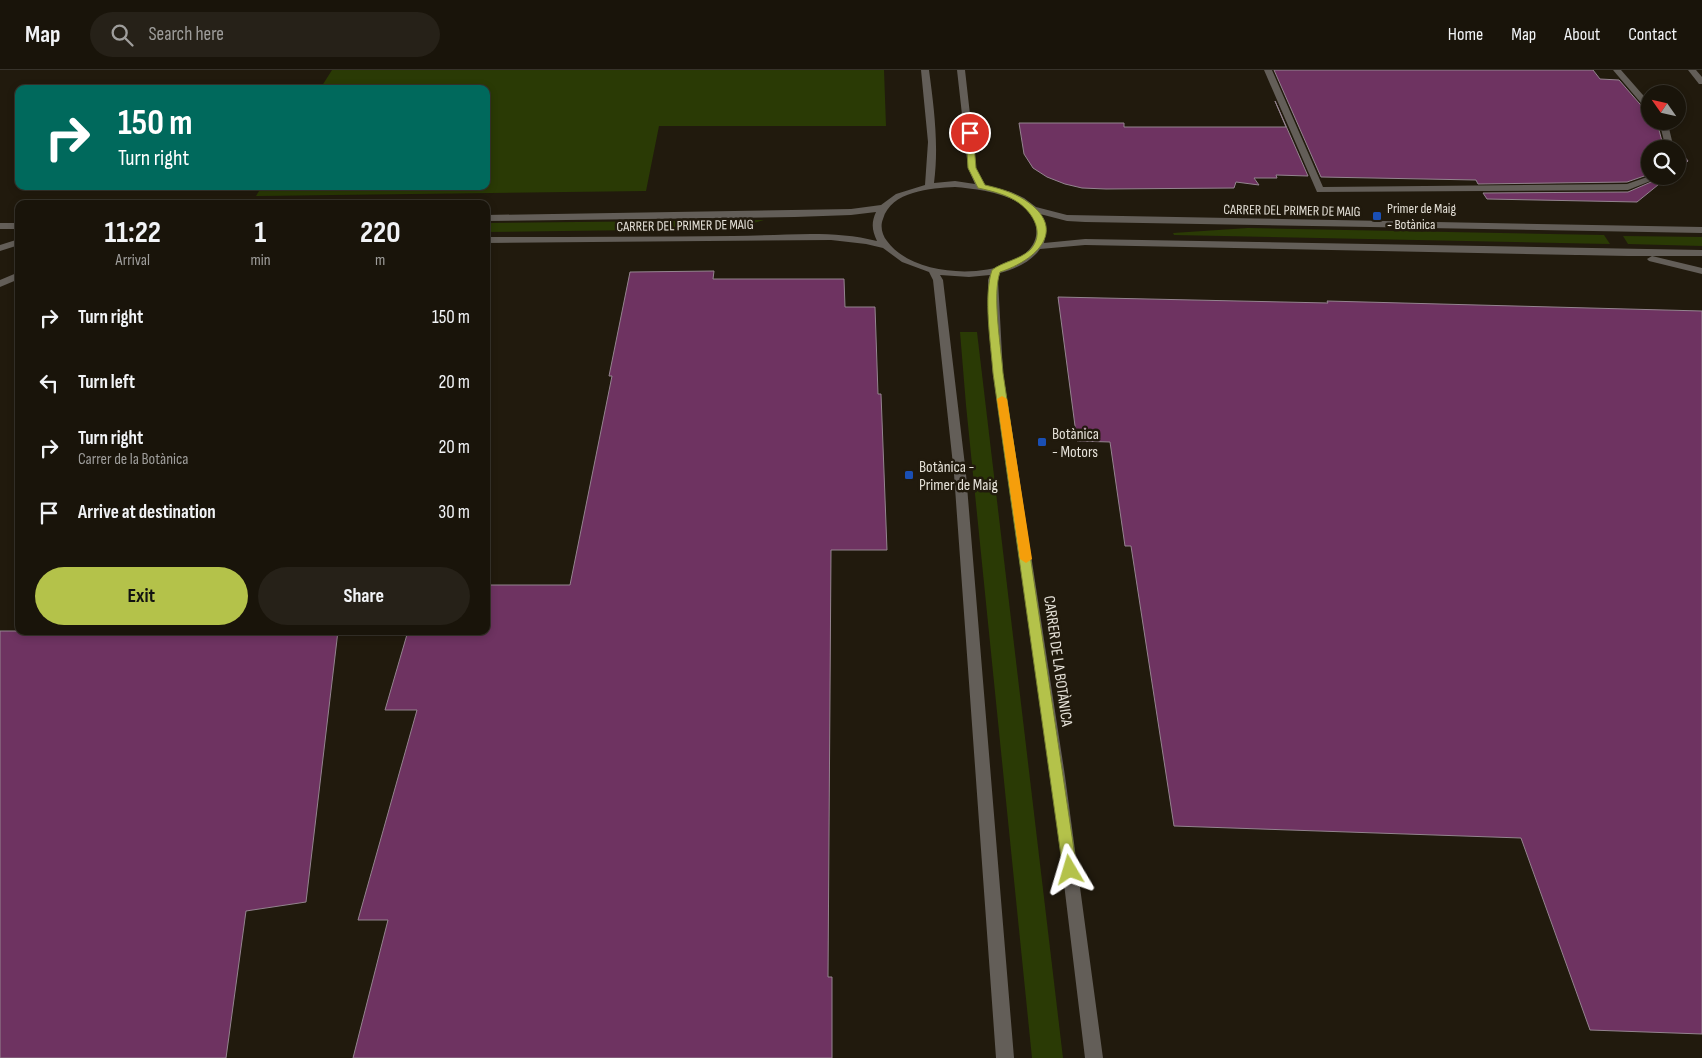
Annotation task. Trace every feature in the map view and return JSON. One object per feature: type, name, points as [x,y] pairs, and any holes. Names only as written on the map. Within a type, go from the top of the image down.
[{"type":"street","points":[[925,70],[932,132],[932,169],[929,186]]},
{"type":"street","points":[[961,70],[972,168],[981,186]]},
{"type":"street","points":[[1268,70],[1320,190],[1628,187],[1641,182]]},
{"type":"street","points":[[1617,70],[1641,98]]},
{"type":"street","points":[[1692,70],[1702,82]]},
{"type":"street","points":[[955,184],[981,186],[1010,195],[1032,209],[1038,218],[1041,236],[1038,246],[1022,260],[996,270],[962,274],[934,272],[906,261],[883,245],[877,235],[876,224],[883,208],[898,196],[929,186],[955,184]]},
{"type":"street","name":"CARRER DEL PRIMER DE MAIG","points":[[490,218],[850,212],[883,208]]},
{"type":"street","name":"CARRER DEL PRIMER DE MAIG","points":[[1032,209],[1067,218],[1085,219],[1702,230]]},
{"type":"street","points":[[0,226],[15,226]]},
{"type":"street","name":"CARRER DEL PRIMER DE MAIG","points":[[490,240],[747,239],[838,236],[866,240],[883,245]]},
{"type":"street","points":[[1038,246],[1094,242],[1702,253]]},
{"type":"street","points":[[2,246],[15,244]]},
{"type":"street","points":[[1628,253],[1680,264],[1702,271]]},
{"type":"street","name":"CARRER DE LA BOTÀNICA","points":[[996,270],[993,280],[998,373],[1058,776],[1094,1058]]},
{"type":"street","points":[[934,272],[938,280],[960,474],[1005,1058]]},
{"type":"street","points":[[0,284],[15,277]]},
{"type":"green space","points":[[332,70],[884,70],[886,126],[659,126],[646,191],[256,196],[260,190],[490,190],[490,85],[323,85]]},
{"type":"green space","points":[[764,220],[740,227],[715,229],[490,232],[490,223]]},
{"type":"green space","points":[[1248,228],[1604,235],[1610,244],[1174,235],[1173,233]]},
{"type":"green space","points":[[1623,236],[1702,237],[1702,246],[1628,244]]},
{"type":"green space","points":[[960,332],[977,332],[1063,1058],[1032,1058]]},
{"type":"building","points":[[1274,70],[1593,70],[1600,79],[1619,80],[1641,105],[1641,130],[1659,130],[1662,140],[1641,140],[1641,177],[1627,182],[1478,184],[1476,180],[1321,177]]},
{"type":"building","points":[[1275,101],[1308,176],[1276,175],[1277,178],[1254,178],[1259,185],[1236,182],[1234,188],[1106,189],[1082,188],[1065,184],[1047,177],[1033,168],[1024,154],[1019,123],[1124,123],[1124,127],[1286,127]]},
{"type":"building","points":[[1644,185],[1658,185],[1637,202],[1487,199],[1483,193],[1628,192]]},
{"type":"building","points":[[714,271],[713,279],[844,279],[845,307],[875,307],[878,394],[881,394],[887,550],[831,550],[828,977],[832,977],[832,1058],[353,1058],[388,920],[358,920],[417,710],[385,710],[407,635],[490,635],[490,585],[570,585],[612,376],[609,376],[630,272]]},
{"type":"building","points":[[1058,297],[1328,303],[1327,301],[1702,311],[1702,1034],[1590,1030],[1521,838],[1174,826],[1131,546],[1125,546],[1110,442],[1077,441]]},
{"type":"building","points":[[0,631],[15,631],[15,635],[338,635],[306,902],[246,911],[226,1058],[0,1058]]},
{"type":"slow traffic","points":[[1002,399],[1026,559]]},
{"type":"place","name":"Primer de Maig - Botànica","points":[[1377,216]]},
{"type":"place","name":"Botànica - Motors","points":[[1042,442]]},
{"type":"place","name":"Botànica - Primer de Maig","points":[[909,475]]},
{"type":"route","points":[[970,133],[972,168],[981,186],[1010,195],[1022,202],[1032,209],[1041,227],[1038,246],[1031,253],[1010,266],[996,270],[993,280],[994,325],[998,373],[1058,776],[1070,870]]}]
